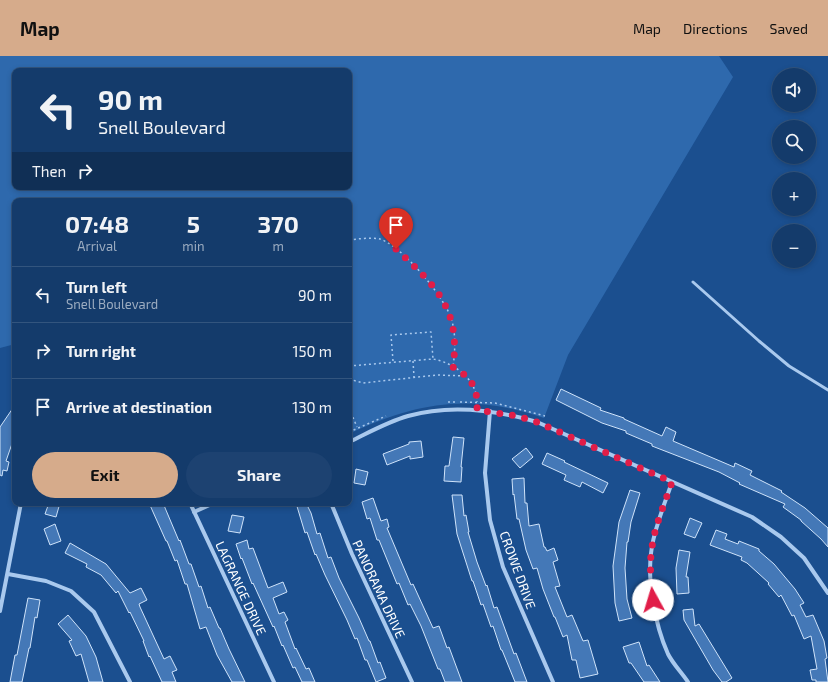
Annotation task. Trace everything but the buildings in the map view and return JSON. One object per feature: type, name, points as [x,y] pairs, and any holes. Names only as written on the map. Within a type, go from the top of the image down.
[{"type":"street","points":[[352,440],[408,416],[446,410],[490,411],[517,416],[537,422],[752,517],[781,537],[804,558],[828,594]]},
{"type":"street","name":"CROWE DRIVE","points":[[490,411],[485,472],[490,520],[503,567],[553,682]]},
{"type":"street","points":[[672,482],[653,541],[650,573],[655,615],[666,649],[669,656],[688,682]]},
{"type":"street","points":[[0,611],[20,506]]},
{"type":"street","name":"LAGRANGE DRIVE","points":[[191,506],[274,682]]},
{"type":"street","points":[[194,512],[207,506]]},
{"type":"street","name":"PANORAMA DRIVE","points":[[332,506],[352,554],[412,682]]},
{"type":"street","points":[[8,574],[46,581],[71,591],[94,612],[130,682]]},
{"type":"lane","points":[[693,282],[748,332],[789,366],[828,390]]},
{"type":"path","points":[[352,240],[373,238],[386,242],[396,249],[417,269],[434,288],[445,304],[452,320],[455,337],[453,367]]},
{"type":"path","points":[[393,362],[391,335],[398,334],[431,332],[433,359]]},
{"type":"path","points":[[352,366],[433,359],[443,362],[466,376],[473,385],[476,392],[477,410]]},
{"type":"path","points":[[413,361],[414,377]]},
{"type":"path","points":[[352,380],[364,383],[436,375],[466,376]]},
{"type":"path","points":[[352,415],[361,436]]},
{"type":"shaded area","points":[[0,56],[719,56],[733,77],[568,355],[544,418],[517,410],[492,405],[445,405],[421,408],[398,414],[352,433],[352,198],[12,198],[12,345],[0,348]]},
{"type":"route","points":[[396,249],[434,288],[445,304],[452,320],[455,337],[453,367],[466,376],[475,388],[477,396],[477,410],[517,416],[537,422],[672,482],[657,527],[652,548],[650,573],[653,600]]}]
